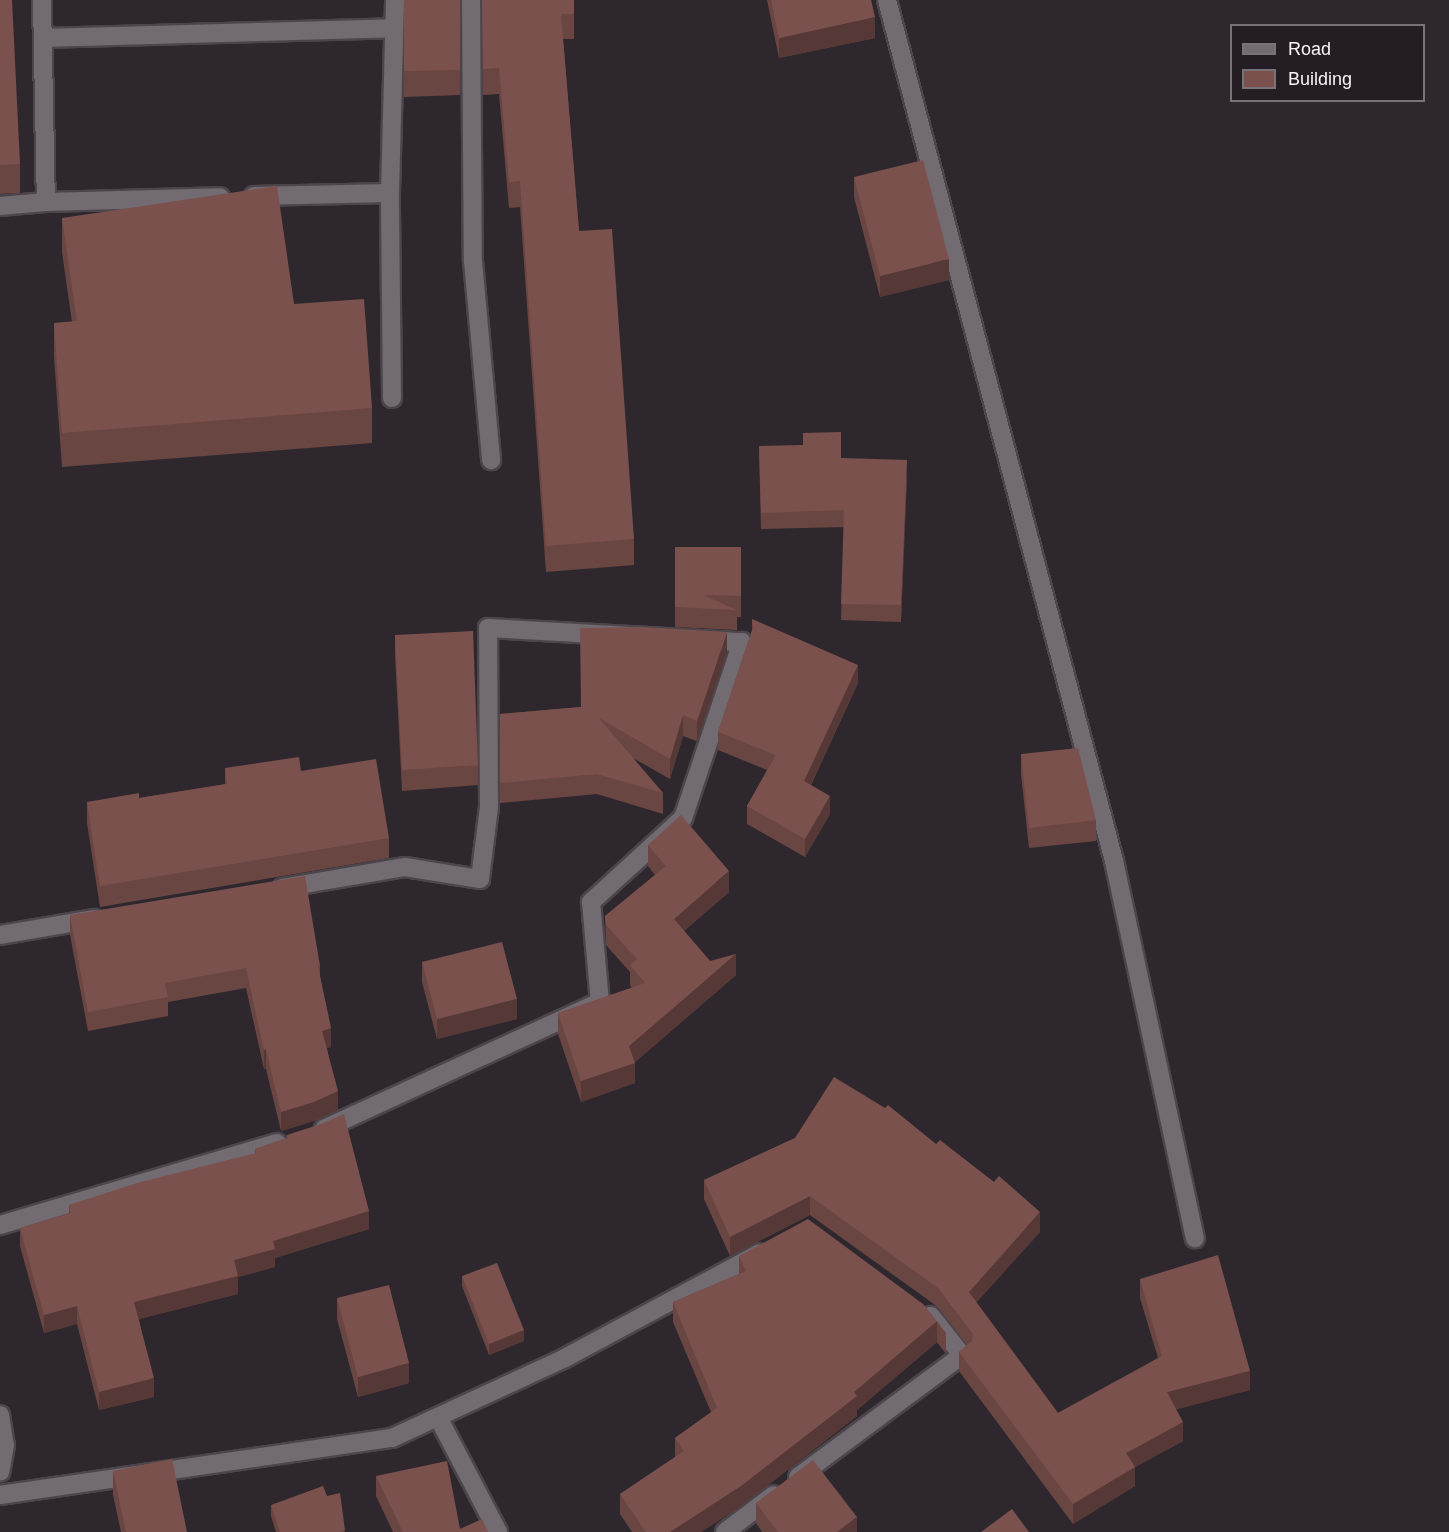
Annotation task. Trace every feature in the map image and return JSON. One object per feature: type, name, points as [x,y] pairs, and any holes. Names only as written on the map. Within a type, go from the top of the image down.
[{"type":"street","points":[[42,0],[46,202]]},
{"type":"street","points":[[392,398],[390,193],[395,0]]},
{"type":"street","points":[[471,0],[474,261],[491,460]]},
{"type":"street","points":[[887,0],[1111,850],[1195,1238]]},
{"type":"street","points":[[43,38],[394,28]]},
{"type":"street","points":[[0,206],[46,202],[390,193]]},
{"type":"street","points":[[0,1225],[302,1137],[600,1002],[591,902],[683,818],[742,642],[488,628],[489,807],[480,879],[405,867],[266,890]]},
{"type":"street","points":[[0,935],[116,916]]},
{"type":"street","points":[[0,1495],[392,1438],[565,1358],[778,1243]]},
{"type":"street","points":[[725,1532],[962,1355],[931,1316],[912,1303]]},
{"type":"street","points":[[0,1415],[5,1445],[0,1472]]},
{"type":"street","points":[[438,1417],[498,1532]]},
{"type":"building","points":[[0,0],[12,0],[20,164],[0,165]]},
{"type":"building","points":[[404,0],[460,0],[460,70],[404,71]]},
{"type":"building","points":[[482,0],[574,0],[574,14],[561,14],[579,231],[612,229],[634,539],[546,546],[520,181],[509,182],[499,68],[483,69]]},
{"type":"building","points":[[771,0],[871,0],[875,17],[779,38]]},
{"type":"building","points":[[923,160],[949,259],[880,276],[854,177]]},
{"type":"building","points":[[277,186],[294,304],[364,299],[372,408],[62,433],[54,323],[77,321],[62,218]]},
{"type":"building","points":[[841,432],[841,458],[907,460],[901,605],[841,604],[844,510],[761,513],[759,446],[803,445],[803,433]]},
{"type":"building","points":[[675,547],[741,547],[741,596],[703,595],[737,610],[675,607]]},
{"type":"building","points":[[752,619],[858,665],[804,781],[830,796],[805,839],[747,806],[776,755],[718,732],[753,628]]},
{"type":"building","points":[[641,627],[727,632],[697,721],[683,715],[670,759],[599,718],[663,793],[597,774],[500,783],[500,714],[581,707],[580,628]]},
{"type":"building","points":[[473,631],[478,765],[402,770],[395,635]]},
{"type":"building","points":[[1078,748],[1096,820],[1029,828],[1021,754]]},
{"type":"building","points":[[299,757],[301,771],[376,759],[389,838],[100,886],[87,802],[139,793],[139,798],[227,784],[225,768]]},
{"type":"building","points":[[681,815],[729,871],[674,919],[710,961],[736,954],[629,1046],[635,1063],[581,1081],[558,1013],[645,983],[630,965],[637,959],[606,925],[605,916],[666,866],[648,845]]},
{"type":"building","points":[[305,876],[320,966],[318,966],[331,1028],[322,1031],[338,1091],[314,1102],[281,1112],[266,1049],[264,1050],[246,968],[165,983],[168,997],[88,1012],[70,915]]},
{"type":"building","points":[[502,942],[517,999],[437,1019],[422,962]]},
{"type":"building","points":[[834,1077],[885,1108],[888,1105],[936,1144],[940,1140],[994,1182],[999,1176],[1040,1212],[969,1292],[1058,1413],[1162,1356],[1140,1279],[1218,1255],[1250,1371],[1167,1392],[1183,1422],[1126,1453],[1135,1467],[1073,1504],[959,1352],[972,1341],[973,1334],[938,1288],[810,1196],[730,1237],[704,1180],[795,1138]]},
{"type":"building","points":[[344,1114],[369,1211],[273,1241],[275,1249],[234,1260],[238,1276],[134,1302],[154,1378],[99,1392],[77,1306],[44,1315],[20,1228],[71,1213],[69,1205],[137,1183],[256,1153],[255,1149]]},
{"type":"building","points":[[808,1219],[923,1304],[937,1321],[854,1392],[857,1396],[741,1486],[670,1532],[646,1532],[620,1494],[684,1451],[675,1438],[717,1408],[673,1302],[746,1271],[739,1256]]},
{"type":"building","points":[[497,1263],[524,1330],[489,1344],[462,1276]]},
{"type":"building","points":[[389,1285],[409,1363],[358,1377],[337,1298]]},
{"type":"building","points":[[172,1459],[187,1532],[126,1532],[113,1471]]},
{"type":"building","points":[[813,1460],[857,1517],[837,1532],[778,1532],[756,1503]]},
{"type":"building","points":[[447,1461],[460,1529],[482,1519],[488,1532],[403,1532],[376,1476]]},
{"type":"building","points":[[323,1486],[327,1496],[340,1493],[345,1530],[340,1532],[280,1532],[271,1505]]},
{"type":"building","points":[[1012,1509],[1029,1532],[981,1532]]}]
